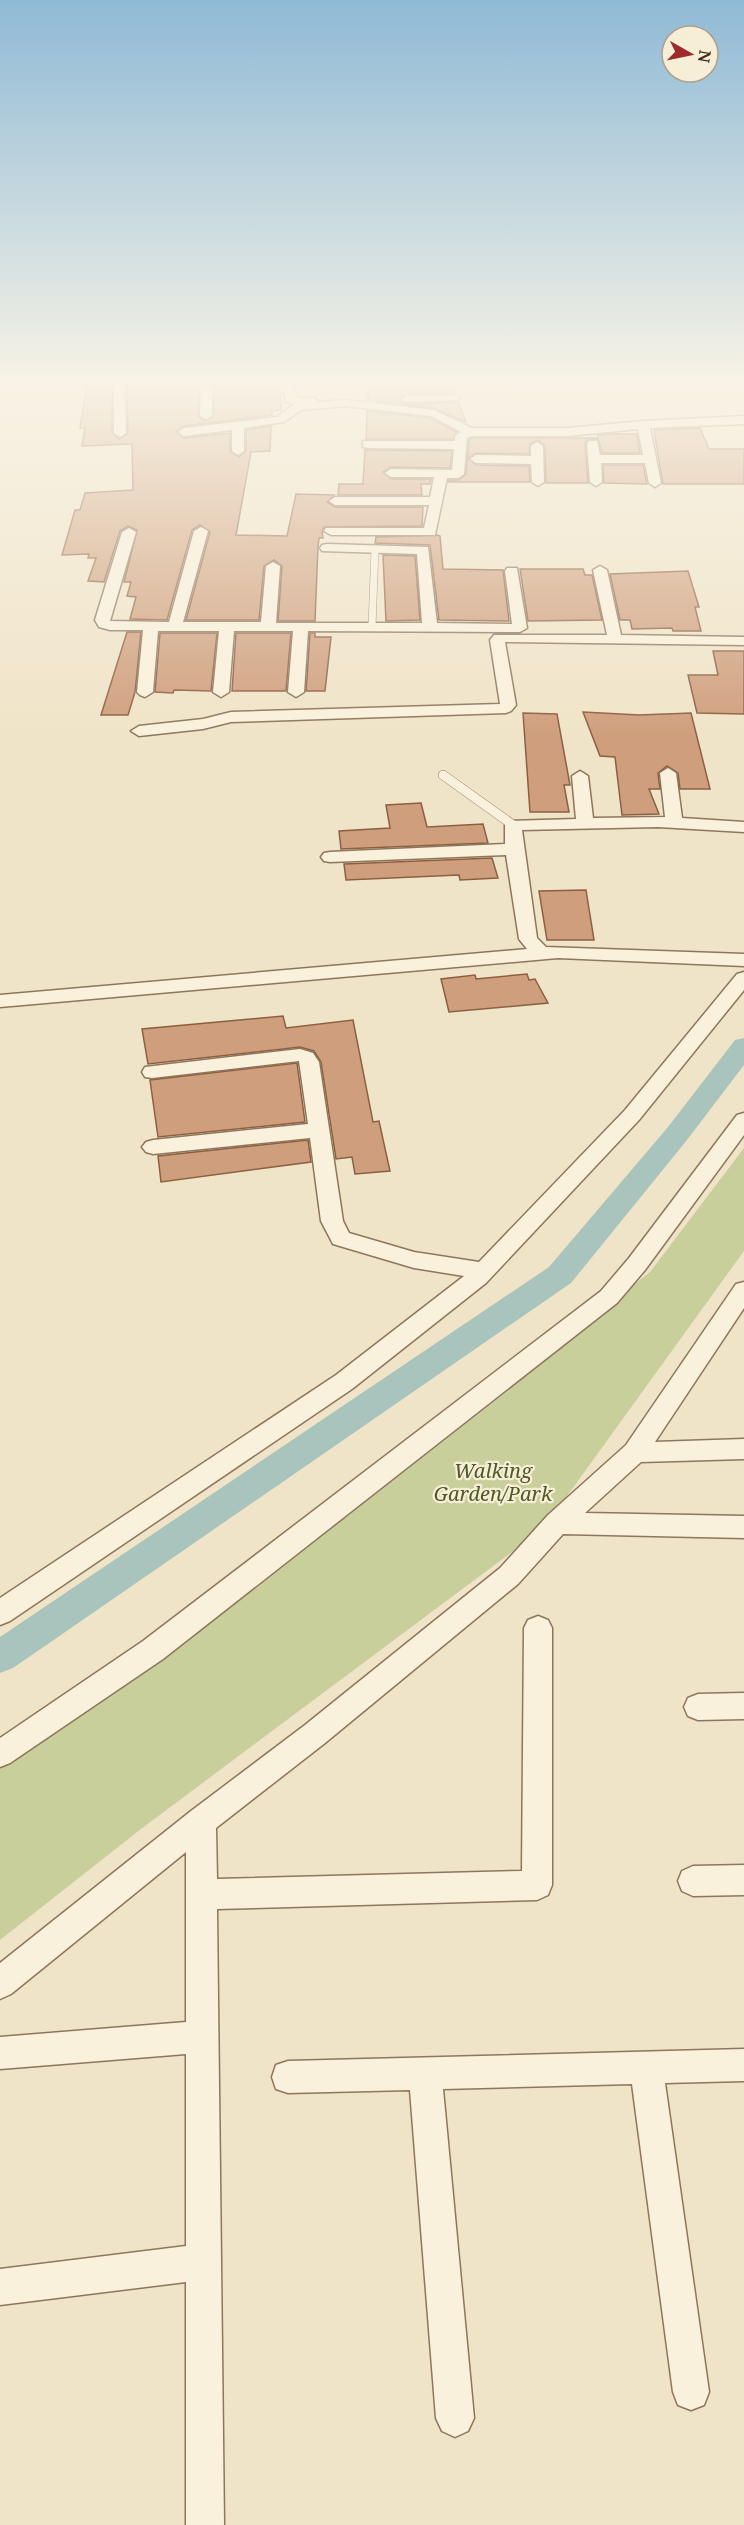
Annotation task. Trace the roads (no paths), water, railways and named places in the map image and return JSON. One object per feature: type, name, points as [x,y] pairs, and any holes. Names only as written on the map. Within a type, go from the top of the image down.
[{"type":"street","points":[[331,531],[430,532],[436,502]]},
{"type":"street","points":[[175,626],[201,531]]},
{"type":"street","points":[[129,532],[102,620],[104,624],[110,626],[520,628],[744,641]]},
{"type":"street","points":[[327,548],[423,550],[430,627]]},
{"type":"street","points":[[268,627],[273,566]]},
{"type":"street","points":[[600,570],[614,634]]},
{"type":"street","points":[[512,571],[520,628]]},
{"type":"street","points":[[145,692],[152,626]]},
{"type":"street","points":[[221,692],[227,626]]},
{"type":"street","points":[[296,692],[301,627]]},
{"type":"street","points":[[139,730],[203,724],[231,717],[506,708],[508,705],[497,640],[499,638],[614,634]]},
{"type":"street","points":[[668,773],[674,822]]},
{"type":"street","points":[[580,776],[585,822]]},
{"type":"street","points":[[542,954],[528,939],[514,849],[513,825],[674,822],[744,827]]},
{"type":"street","points":[[330,857],[514,849]]},
{"type":"street","points":[[0,1001],[542,954],[579,952],[744,960]]},
{"type":"street","points":[[0,1613],[344,1382],[484,1271],[632,1115],[744,978]]},
{"type":"street","points":[[152,1072],[300,1055],[306,1057],[309,1062],[332,1221],[341,1238],[414,1260],[484,1271]]},
{"type":"street","points":[[0,1754],[153,1650],[609,1297],[637,1264],[744,1120]]},
{"type":"street","points":[[153,1147],[319,1130]]},
{"type":"street","points":[[0,1983],[201,1821],[315,1734],[509,1576],[557,1523],[635,1452],[744,1290]]},
{"type":"street","points":[[635,1452],[744,1449]]},
{"type":"street","points":[[557,1523],[744,1527]]},
{"type":"street","points":[[201,1894],[537,1885],[538,1628]]},
{"type":"street","points":[[698,1707],[744,1706]]},
{"type":"street","points":[[201,1821],[205,2525]]},
{"type":"street","points":[[693,1881],[744,1880]]},
{"type":"street","points":[[0,2053],[202,2037]]},
{"type":"street","points":[[288,2077],[744,2065]]},
{"type":"street","points":[[646,2067],[691,2392]]},
{"type":"street","points":[[425,2074],[455,2418]]},
{"type":"street","points":[[0,2287],[203,2262]]},
{"type":"lane","points":[[372,627],[375,549]]},
{"type":"lane","points":[[443,774],[513,825]]},
{"type":"waterway","points":[[0,1657],[560,1275],[678,1134],[744,1046]]},
{"type":"park label","name":"Walking Garden/Park","points":[[493,1482]]}]
